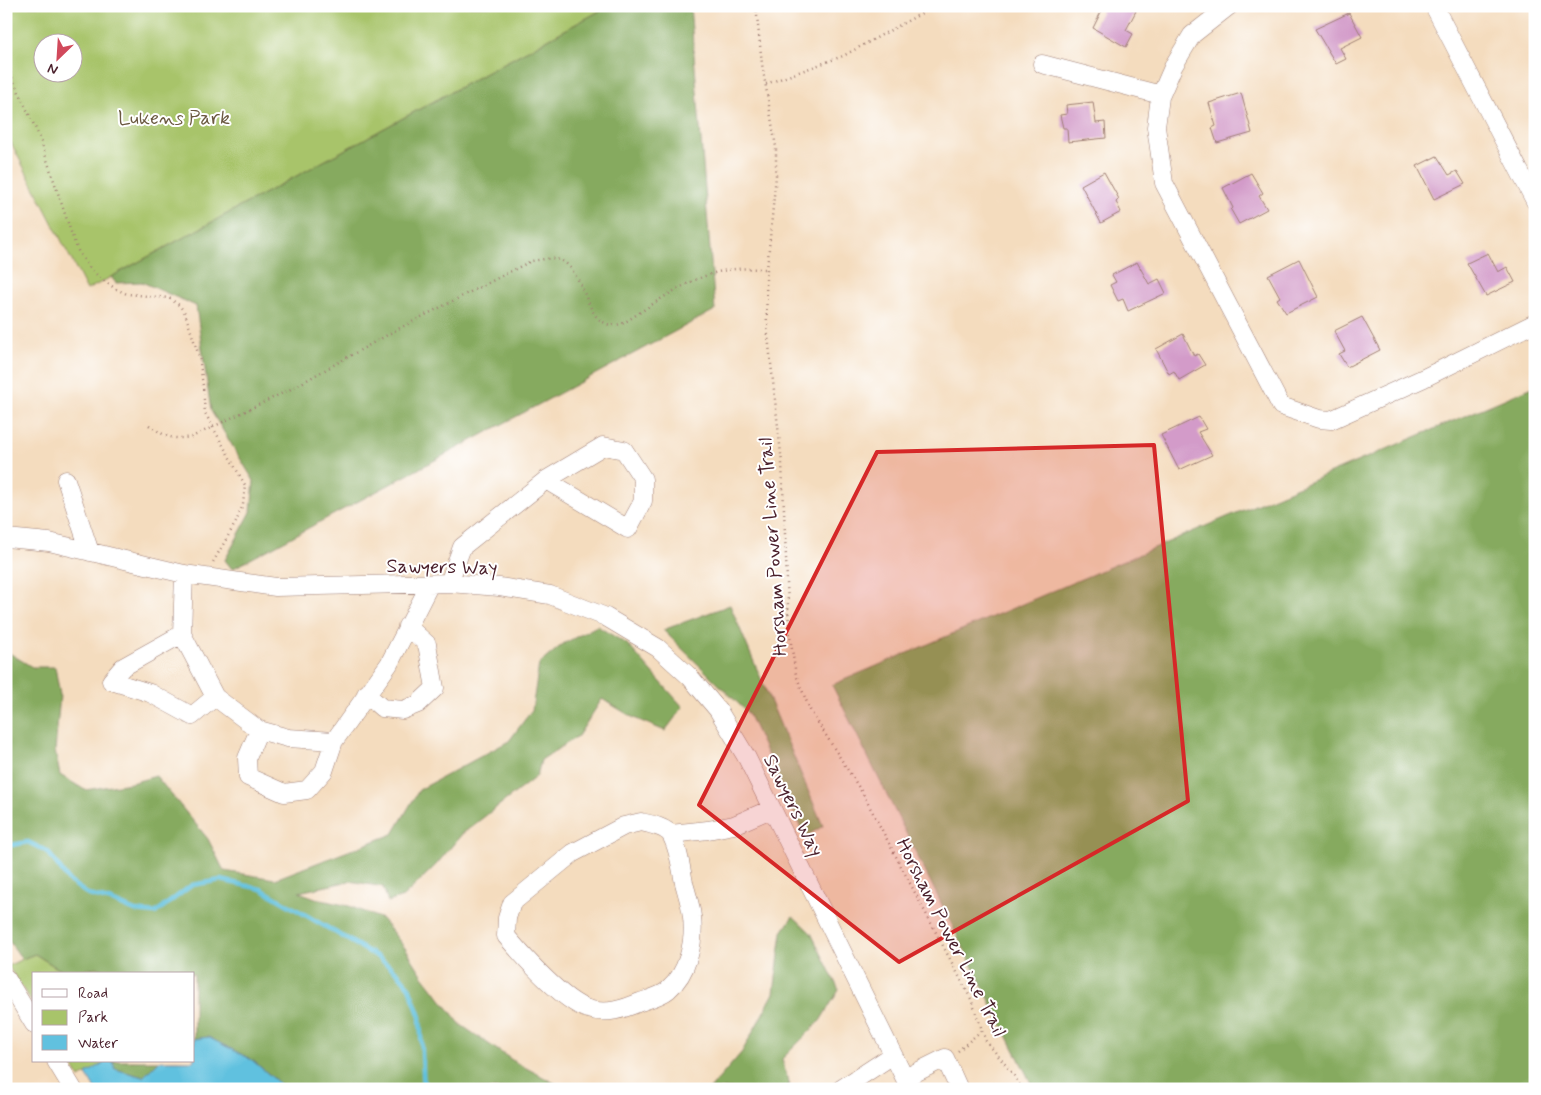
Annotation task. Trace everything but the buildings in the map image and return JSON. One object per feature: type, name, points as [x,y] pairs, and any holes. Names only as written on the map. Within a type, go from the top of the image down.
[{"type":"street","points":[[1229,6],[1192,35],[1174,65],[1161,95],[1156,127],[1164,183],[1281,406],[1331,420],[1416,382],[1535,323]]},
{"type":"street","points":[[1434,6],[1535,201]]},
{"type":"street","points":[[1042,64],[1161,95]]},
{"type":"street","points":[[449,583],[462,547],[546,480],[603,446],[624,450],[643,479],[643,501],[628,529],[546,480]]},
{"type":"street","points":[[66,480],[90,552]]},
{"type":"street","name":"Sawyers Way","points":[[6,538],[49,542],[184,574],[276,586],[449,583],[499,587],[550,595],[606,617],[658,648],[690,677],[718,710],[747,758],[907,1083]]},
{"type":"street","points":[[184,574],[182,634],[215,697],[259,730],[288,738],[334,741]]},
{"type":"street","points":[[259,730],[248,758],[248,777],[284,793],[307,790],[324,771],[334,741],[388,664],[430,584]]},
{"type":"street","points":[[366,694],[382,708],[403,710],[418,704],[435,688],[427,644],[407,626]]},
{"type":"street","points":[[182,634],[123,667],[111,681],[150,693],[192,716],[215,697]]},
{"type":"street","points":[[671,834],[678,852],[692,917],[692,943],[688,960],[678,978],[667,991],[623,1009],[605,1012],[588,1009],[571,1000],[523,956],[506,936],[507,918],[512,903],[574,853],[624,826],[641,822],[658,826],[671,834],[708,830],[734,825],[771,809]]},
{"type":"street","points":[[8,986],[32,1021]]},
{"type":"street","points":[[841,1089],[894,1055]]},
{"type":"street","points":[[907,1083],[945,1058],[959,1089]]},
{"type":"street","points":[[57,1062],[73,1089]]},
{"type":"path","name":"Horsham Power Line Trail","points":[[756,6],[757,29],[776,147],[776,175],[767,269],[767,328],[782,463],[789,630],[796,675],[810,710],[863,794],[966,990],[986,1040],[1013,1074],[1022,1089]]},
{"type":"path","points":[[765,84],[843,56],[935,6]]},
{"type":"path","points":[[6,64],[39,136],[74,241],[79,253],[89,267],[116,290],[127,294],[169,298],[179,305],[185,313],[199,356],[204,413],[245,485],[243,505],[236,522],[205,577]]},
{"type":"path","points":[[149,424],[166,437],[178,439],[192,437],[289,390],[398,329],[531,261],[547,259],[563,262],[577,277],[596,316],[602,322],[611,325],[622,324],[693,281],[717,272],[736,268],[767,269]]},
{"type":"path","points":[[945,1058],[962,1049],[982,1031]]},
{"type":"highlighted area","points":[[1154,445],[1188,801],[899,962],[699,805],[877,452]]},
{"type":"green space","name":"Lukens Park","points":[[6,6],[609,6],[87,290],[6,133]]},
{"type":"green space","points":[[609,6],[690,6],[715,310],[232,569],[225,560],[251,512],[254,481],[211,411],[196,306],[142,282],[116,283],[111,277]]},
{"type":"green space","points":[[1535,386],[1535,1089],[1034,1089],[832,685]]},
{"type":"green space","points":[[730,605],[823,826],[805,837],[748,713],[663,630]]},
{"type":"green space","points":[[597,626],[627,644],[683,707],[665,731],[634,718],[602,699],[578,736],[541,760],[537,776],[462,834],[436,865],[403,897],[388,902],[383,887],[350,881],[299,892],[321,900],[349,906],[382,919],[461,1025],[515,1062],[558,1085],[573,1089],[286,1089],[252,1060],[208,1037],[195,1039],[195,972],[108,972],[97,967],[63,972],[35,954],[22,959],[6,937],[6,651],[32,667],[55,667],[60,695],[55,751],[60,775],[85,790],[131,783],[156,776],[208,839],[224,871],[275,879],[393,834],[419,790],[509,741],[532,710],[539,664],[563,644]]},
{"type":"green space","points":[[793,916],[811,933],[839,990],[820,1021],[782,1059],[790,1089],[710,1089],[742,1052],[774,993],[782,932]]},
{"type":"green space","points":[[35,954],[63,972],[32,972],[32,1003],[8,966]]},
{"type":"green space","points":[[97,967],[108,972],[70,972]]},
{"type":"green space","points":[[70,1062],[105,1062],[80,1078]]},
{"type":"green space","points":[[113,1062],[158,1062],[143,1077],[114,1069]]},
{"type":"water","points":[[208,1037],[252,1060],[286,1089],[95,1089],[86,1074],[105,1062],[113,1062],[115,1069],[143,1077],[158,1062],[195,1062],[195,1039]]},
{"type":"waterway","points":[[6,844],[12,845],[28,842],[48,852],[69,881],[89,895],[112,901],[135,911],[155,913],[192,885],[221,880],[261,889],[376,956],[397,972],[409,987],[420,1017],[424,1089]]}]
